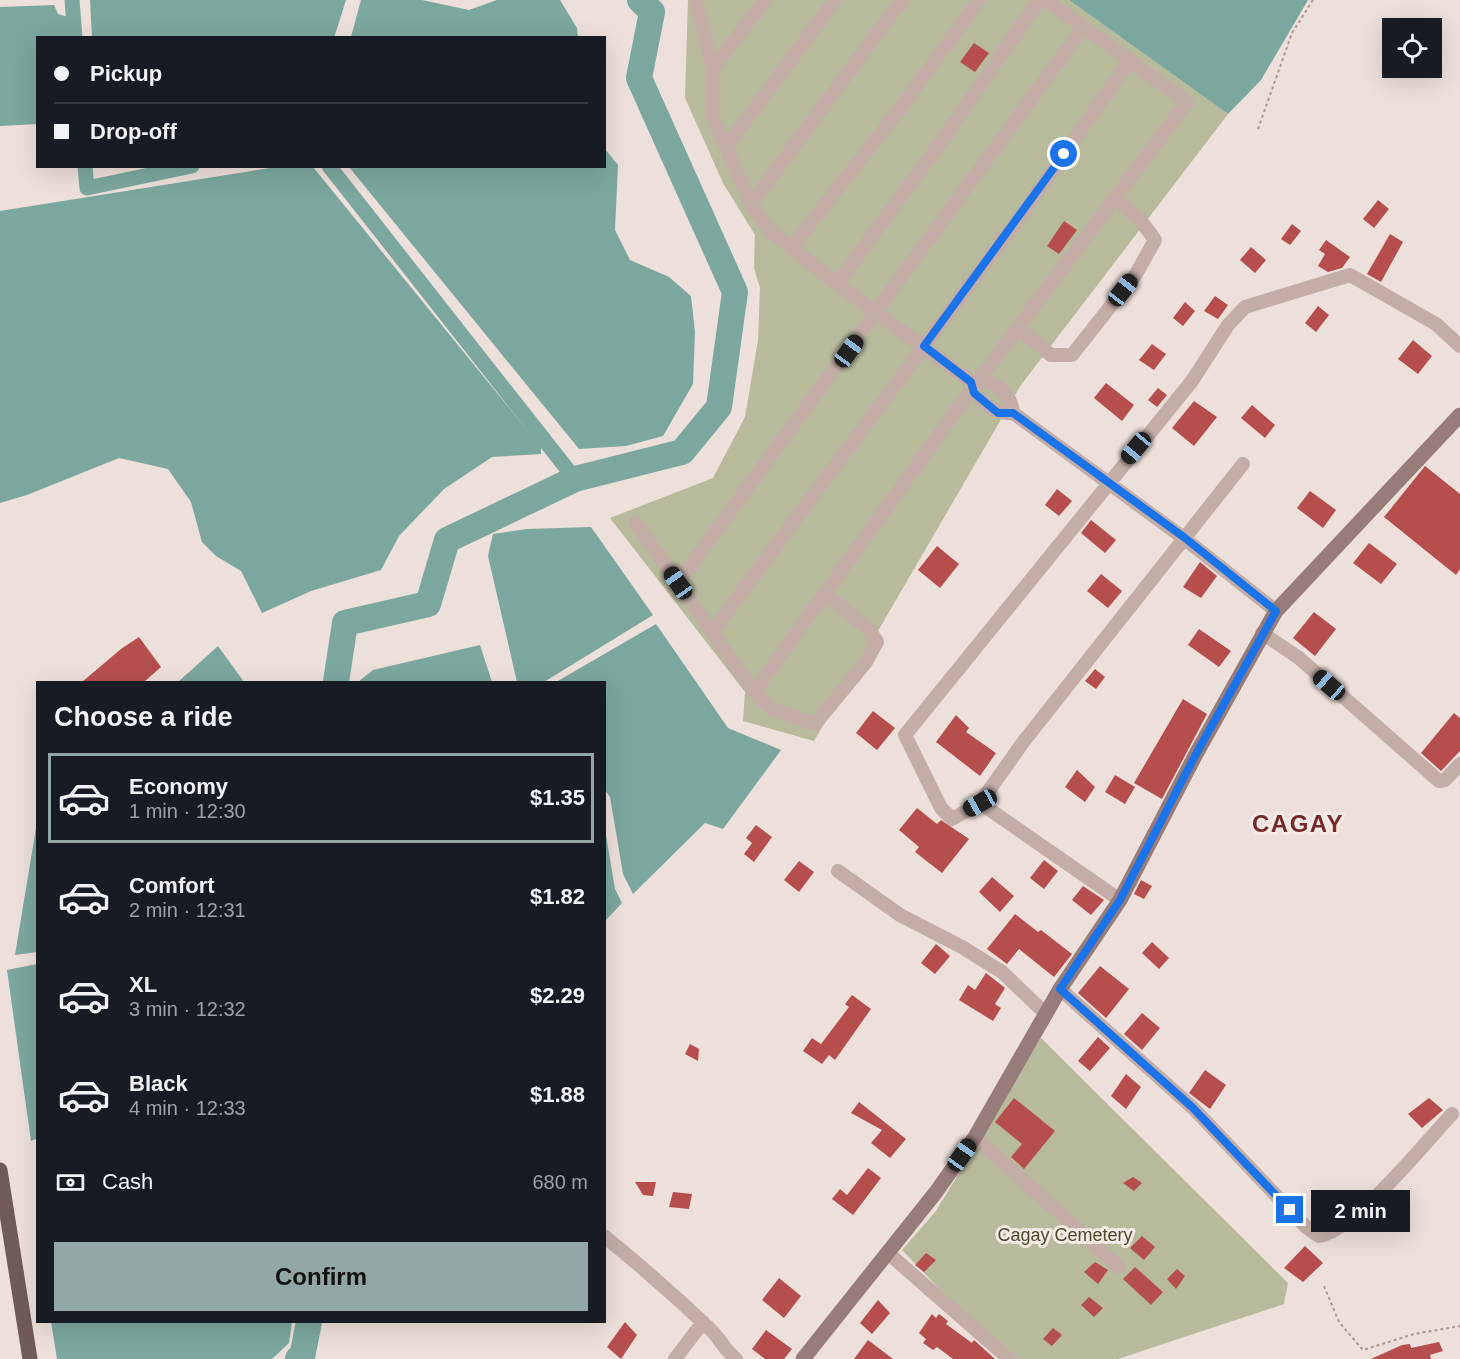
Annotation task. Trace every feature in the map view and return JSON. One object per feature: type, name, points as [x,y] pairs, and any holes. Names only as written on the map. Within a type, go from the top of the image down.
[{"type":"main road","points":[[0,1170],[30,1359]]},
{"type":"street","points":[[696,0],[713,69],[712,115],[751,204],[768,229],[837,284],[974,383],[978,397],[998,413],[1013,413],[1185,538],[1276,611]]},
{"type":"street","points":[[713,69],[765,0]]},
{"type":"street","points":[[726,147],[835,0]]},
{"type":"street","points":[[751,204],[903,0]]},
{"type":"street","points":[[791,248],[900,109],[979,0]]},
{"type":"street","points":[[837,284],[941,142],[1039,0]]},
{"type":"street","points":[[754,692],[974,383],[1018,328],[1187,102],[1130,60],[1082,29],[1046,0]]},
{"type":"street","points":[[678,583],[1082,29]]},
{"type":"street","points":[[712,632],[924,346],[1130,60]]},
{"type":"street","points":[[1018,328],[1052,354],[1072,355],[1136,274],[1155,240],[1141,221],[1115,198]]},
{"type":"street","points":[[1243,464],[1024,741],[980,803],[952,819],[941,808],[905,735],[1192,381],[1228,325],[1245,307],[1350,275],[1436,324],[1460,346]]},
{"type":"street","points":[[974,383],[990,382],[1010,398],[1013,413]]},
{"type":"street","points":[[803,1359],[888,1253],[975,1137],[1045,1013],[1120,900],[1262,633],[1276,611],[1460,415]]},
{"type":"street","points":[[636,523],[754,692],[772,709],[815,723],[866,662],[877,642],[869,629],[825,594]]},
{"type":"street","points":[[1262,633],[1299,658],[1439,782],[1446,780],[1460,764]]},
{"type":"street","points":[[980,803],[1120,900]]},
{"type":"street","points":[[838,871],[900,915],[962,947],[1002,972],[1045,1013]]},
{"type":"street","points":[[1060,989],[1193,1108],[1306,1227],[1319,1236],[1332,1234],[1360,1212],[1452,1114]]},
{"type":"street","points":[[975,1137],[1119,1266]]},
{"type":"street","points":[[606,1238],[669,1289],[718,1336],[727,1352],[736,1359]]},
{"type":"street","points":[[888,1253],[1008,1358]]},
{"type":"street","points":[[675,1359],[703,1322]]},
{"type":"path","points":[[1258,129],[1292,33],[1314,0]]},
{"type":"path","points":[[1324,1286],[1339,1322],[1362,1350],[1414,1334],[1460,1326]]},
{"type":"green space","points":[[688,0],[1069,0],[1228,114],[1021,385],[814,741],[743,721],[745,692],[610,518],[713,478],[745,417],[758,340],[760,288],[754,268],[755,235],[723,183],[685,98]]},
{"type":"green space","name":"Cagay Cemetery","points":[[1041,1038],[1288,1283],[1284,1304],[1118,1359],[1007,1359],[902,1250],[936,1211]]},
{"type":"water","points":[[90,0],[346,0],[335,36],[92,36]]},
{"type":"water","points":[[361,0],[422,0],[469,10],[497,0],[560,0],[577,28],[578,36],[351,36]]},
{"type":"water","points":[[1069,0],[1308,0],[1261,80],[1228,114]]},
{"type":"water","points":[[54,5],[58,14],[68,17],[69,36],[36,36],[36,124],[0,126],[0,7]]},
{"type":"water","points":[[606,150],[618,165],[615,230],[630,260],[669,277],[691,296],[695,332],[693,384],[663,436],[626,446],[579,449],[350,168],[606,168]]},
{"type":"water","points":[[270,168],[314,168],[541,447],[541,454],[492,457],[444,489],[399,536],[381,570],[311,591],[262,613],[241,571],[216,556],[202,542],[191,502],[168,469],[119,458],[27,495],[0,503],[0,211]]},
{"type":"water","points":[[591,527],[653,615],[546,681],[517,681],[488,556],[493,534],[527,529]]},
{"type":"water","points":[[656,624],[728,728],[781,750],[723,829],[705,823],[633,894],[623,874],[610,797],[606,791],[606,681],[558,681]]},
{"type":"water","points":[[480,645],[492,681],[359,681],[373,670]]},
{"type":"water","points":[[218,646],[243,681],[179,681]]},
{"type":"water","points":[[36,828],[36,952],[15,955]]},
{"type":"water","points":[[606,835],[615,889],[622,903],[606,920]]},
{"type":"water","points":[[36,964],[36,1139],[31,1141],[7,970]]},
{"type":"water","points":[[51,1323],[292,1323],[289,1343],[272,1359],[57,1359]]},
{"type":"building","points":[[974,43],[989,53],[975,72],[960,62]]},
{"type":"building","points":[[1378,200],[1389,209],[1374,228],[1363,219]]},
{"type":"building","points":[[1064,221],[1077,230],[1059,254],[1047,246]]},
{"type":"building","points":[[1292,224],[1301,231],[1290,245],[1281,239]]},
{"type":"building","points":[[1390,234],[1403,242],[1381,282],[1367,274]]},
{"type":"building","points":[[1326,240],[1350,257],[1342,268],[1328,272],[1318,266],[1325,254],[1319,250]]},
{"type":"building","points":[[1251,247],[1266,260],[1255,273],[1240,260]]},
{"type":"building","points":[[1215,296],[1228,305],[1218,319],[1204,311]]},
{"type":"building","points":[[1185,302],[1195,311],[1183,326],[1173,318]]},
{"type":"building","points":[[1318,306],[1329,315],[1316,332],[1305,323]]},
{"type":"building","points":[[1413,340],[1432,356],[1418,374],[1398,359]]},
{"type":"building","points":[[1152,344],[1166,354],[1154,370],[1139,360]]},
{"type":"building","points":[[1106,383],[1134,405],[1122,421],[1094,398]]},
{"type":"building","points":[[1158,388],[1167,395],[1157,407],[1148,400]]},
{"type":"building","points":[[1194,401],[1217,417],[1194,446],[1172,428]]},
{"type":"building","points":[[1252,405],[1275,425],[1265,438],[1241,418]]},
{"type":"building","points":[[1425,466],[1460,494],[1460,569],[1456,575],[1384,517]]},
{"type":"building","points":[[1057,489],[1072,501],[1059,516],[1045,505]]},
{"type":"building","points":[[1310,491],[1336,510],[1323,528],[1297,508]]},
{"type":"building","points":[[1091,520],[1116,540],[1105,553],[1081,533]]},
{"type":"building","points":[[1369,543],[1397,564],[1381,584],[1353,563]]},
{"type":"building","points":[[937,546],[959,564],[940,588],[918,570]]},
{"type":"building","points":[[1200,562],[1217,576],[1201,598],[1183,587]]},
{"type":"building","points":[[1101,574],[1122,591],[1108,608],[1087,591]]},
{"type":"building","points":[[1314,612],[1336,629],[1315,656],[1293,638]]},
{"type":"building","points":[[1199,629],[1231,651],[1219,667],[1188,645]]},
{"type":"building","points":[[139,637],[161,667],[145,681],[83,681]]},
{"type":"building","points":[[1095,669],[1105,677],[1096,689],[1085,681]]},
{"type":"building","points":[[1183,699],[1207,714],[1162,799],[1134,783]]},
{"type":"building","points":[[873,711],[895,728],[877,750],[856,733]]},
{"type":"building","points":[[1454,713],[1460,718],[1460,751],[1441,771],[1421,753]]},
{"type":"building","points":[[956,715],[969,728],[966,732],[996,753],[980,776],[936,742]]},
{"type":"building","points":[[1077,770],[1095,787],[1085,802],[1065,787]]},
{"type":"building","points":[[1115,775],[1135,787],[1125,804],[1105,792]]},
{"type":"building","points":[[917,808],[937,824],[941,820],[969,839],[942,873],[915,852],[919,847],[899,830]]},
{"type":"building","points":[[756,825],[772,837],[754,862],[744,854],[752,843],[746,838]]},
{"type":"building","points":[[1044,860],[1058,871],[1044,889],[1030,878]]},
{"type":"building","points":[[799,861],[814,872],[799,892],[784,880]]},
{"type":"building","points":[[992,877],[1014,896],[1000,912],[979,892]]},
{"type":"building","points":[[1141,880],[1152,886],[1144,899],[1134,894]]},
{"type":"building","points":[[1083,886],[1104,900],[1091,915],[1072,900]]},
{"type":"building","points":[[1015,914],[1038,932],[1041,930],[1072,954],[1054,977],[1019,949],[1007,964],[987,949]]},
{"type":"building","points":[[1152,942],[1169,958],[1159,969],[1142,953]]},
{"type":"building","points":[[936,944],[950,956],[935,974],[921,963]]},
{"type":"building","points":[[1100,966],[1129,989],[1106,1018],[1078,993]]},
{"type":"building","points":[[986,973],[1005,988],[995,1004],[1001,1008],[993,1021],[959,1000],[968,985],[975,990]]},
{"type":"building","points":[[852,995],[871,1009],[835,1060],[829,1055],[822,1064],[803,1051],[812,1038],[821,1044],[849,1007],[845,1004]]},
{"type":"building","points":[[1142,1013],[1160,1028],[1142,1050],[1124,1034]]},
{"type":"building","points":[[1098,1037],[1110,1048],[1090,1071],[1078,1061]]},
{"type":"building","points":[[690,1044],[699,1049],[698,1061],[685,1054]]},
{"type":"building","points":[[1205,1070],[1226,1085],[1210,1109],[1189,1093]]},
{"type":"building","points":[[1126,1074],[1141,1087],[1126,1109],[1111,1096]]},
{"type":"building","points":[[1014,1098],[1055,1131],[1024,1169],[1011,1157],[1022,1144],[995,1122]]},
{"type":"building","points":[[1429,1098],[1443,1110],[1422,1128],[1408,1114]]},
{"type":"building","points":[[859,1102],[906,1139],[890,1158],[871,1143],[882,1130],[851,1113]]},
{"type":"building","points":[[868,1168],[881,1178],[853,1215],[832,1199],[840,1189],[847,1195]]},
{"type":"building","points":[[1133,1177],[1142,1183],[1134,1191],[1123,1183]]},
{"type":"building","points":[[635,1182],[656,1182],[653,1196],[643,1195]]},
{"type":"building","points":[[673,1192],[692,1194],[689,1209],[669,1207]]},
{"type":"building","points":[[1142,1236],[1155,1247],[1144,1260],[1130,1248]]},
{"type":"building","points":[[1305,1246],[1323,1263],[1303,1282],[1284,1268]]},
{"type":"building","points":[[926,1253],[936,1260],[924,1272],[915,1265]]},
{"type":"building","points":[[1095,1262],[1108,1270],[1098,1284],[1084,1272]]},
{"type":"building","points":[[1135,1267],[1163,1292],[1151,1305],[1123,1279]]},
{"type":"building","points":[[1177,1269],[1185,1276],[1176,1289],[1167,1279]]},
{"type":"building","points":[[779,1278],[801,1296],[784,1318],[762,1300]]},
{"type":"building","points":[[1089,1297],[1103,1308],[1094,1317],[1081,1305]]},
{"type":"building","points":[[878,1300],[890,1313],[872,1334],[860,1323]]},
{"type":"building","points":[[932,1314],[936,1318],[939,1314],[948,1321],[946,1324],[972,1343],[974,1340],[995,1359],[953,1359],[937,1347],[933,1350],[923,1343],[926,1339],[919,1333]]},
{"type":"building","points":[[625,1322],[637,1335],[621,1359],[607,1347]]},
{"type":"building","points":[[1053,1328],[1062,1335],[1052,1346],[1043,1339]]},
{"type":"building","points":[[766,1330],[792,1349],[784,1359],[765,1359],[752,1349]]},
{"type":"building","points":[[868,1340],[893,1359],[854,1359]]},
{"type":"building","points":[[1439,1342],[1443,1351],[1430,1355],[1431,1359],[1371,1359],[1402,1345],[1410,1344],[1411,1348]]},
{"type":"waterway","points":[[72,0],[75,36]]},
{"type":"waterway","points":[[336,681],[345,623],[428,604],[447,540],[575,479],[682,452],[719,407],[735,292],[639,78],[652,12],[640,0]]},
{"type":"waterway","points":[[85,168],[87,188],[182,168]]},
{"type":"waterway","points":[[331,168],[575,479]]},
{"type":"waterway","points":[[298,1359],[302,1357],[309,1323]]},
{"type":"district","name":"CAGAY","points":[[1298,823]]},
{"type":"route","points":[[1064,154],[924,346],[971,382],[974,393],[998,413],[1013,413],[1185,538],[1276,611],[1196,754],[1120,900],[1060,989],[1193,1108],[1290,1210]]}]
